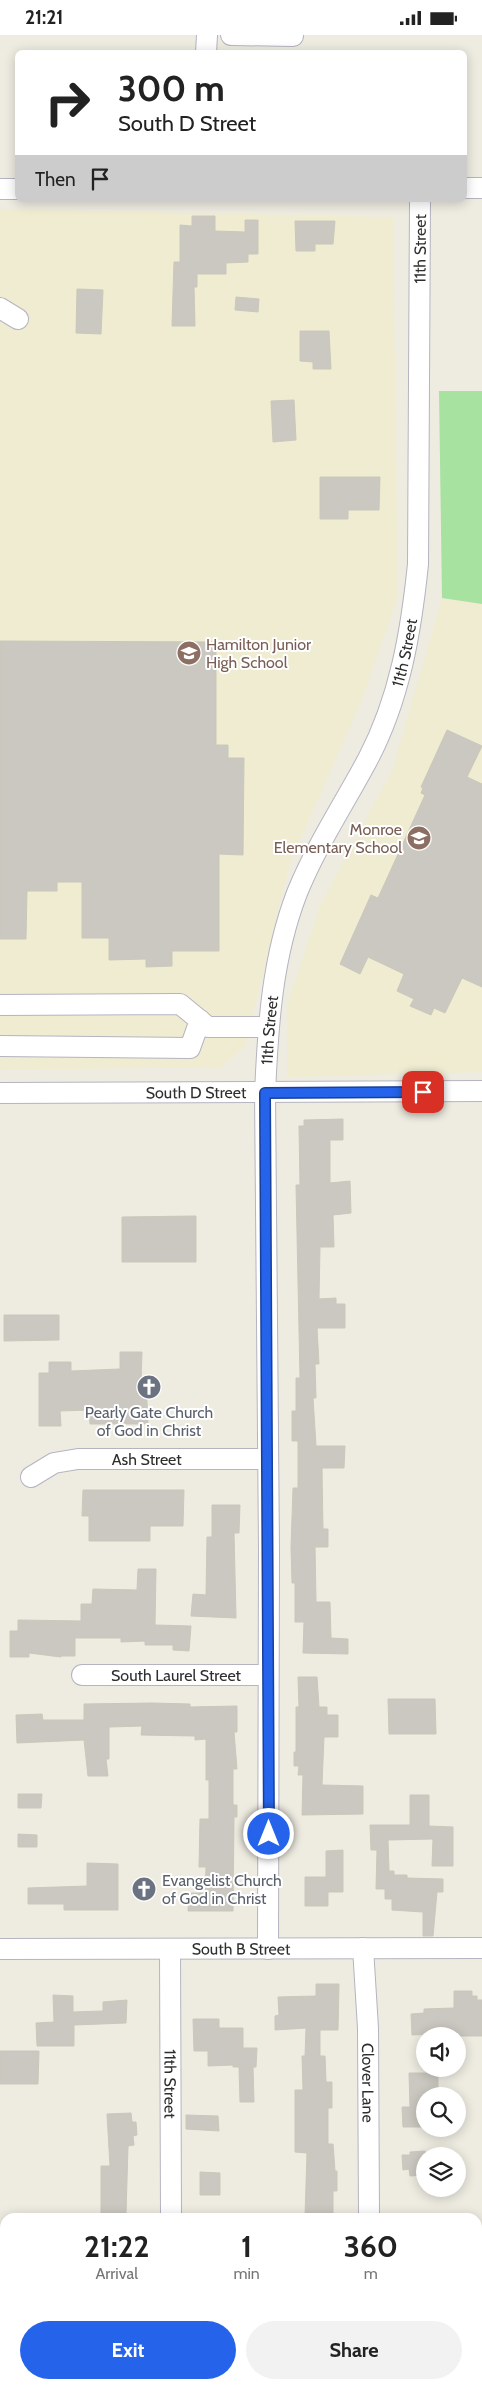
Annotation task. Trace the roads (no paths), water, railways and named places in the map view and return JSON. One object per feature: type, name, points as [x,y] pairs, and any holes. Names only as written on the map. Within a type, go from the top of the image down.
[{"type":"street","points":[[206,50],[207,35]]},
{"type":"street","points":[[231,35],[293,36]]},
{"type":"street","points":[[467,188],[482,188]]},
{"type":"street","points":[[0,189],[15,189]]},
{"type":"street","name":"11th Street","points":[[268,1949],[265,1093],[268,1027],[275,971],[286,924],[317,849],[368,759],[385,721],[404,661],[413,618],[418,563],[420,202]]},
{"type":"street","points":[[0,309],[18,319]]},
{"type":"street","points":[[0,1005],[180,1004],[208,1027],[268,1027]]},
{"type":"street","points":[[0,1046],[190,1048],[200,1020]]},
{"type":"street","name":"South D Street","points":[[0,1093],[482,1091]]},
{"type":"street","name":"Ash Street","points":[[31,1477],[54,1463],[78,1459],[267,1459]]},
{"type":"street","name":"South Laurel Street","points":[[82,1675],[268,1675]]},
{"type":"street","name":"Clover Lane","points":[[363,1948],[368,2028],[369,2213]]},
{"type":"street","name":"South B Street","points":[[0,1949],[482,1948]]},
{"type":"street","name":"11th Street","points":[[170,1949],[171,2213]]},
{"type":"place","name":"Hamilton Junior High School","points":[[189,653]]},
{"type":"place","name":"Monroe Elementary School","points":[[419,838]]},
{"type":"place","name":"Pearly Gate Church of God in Christ","points":[[149,1387]]},
{"type":"place","name":"Evangelist Church of God in Christ","points":[[144,1889]]}]
